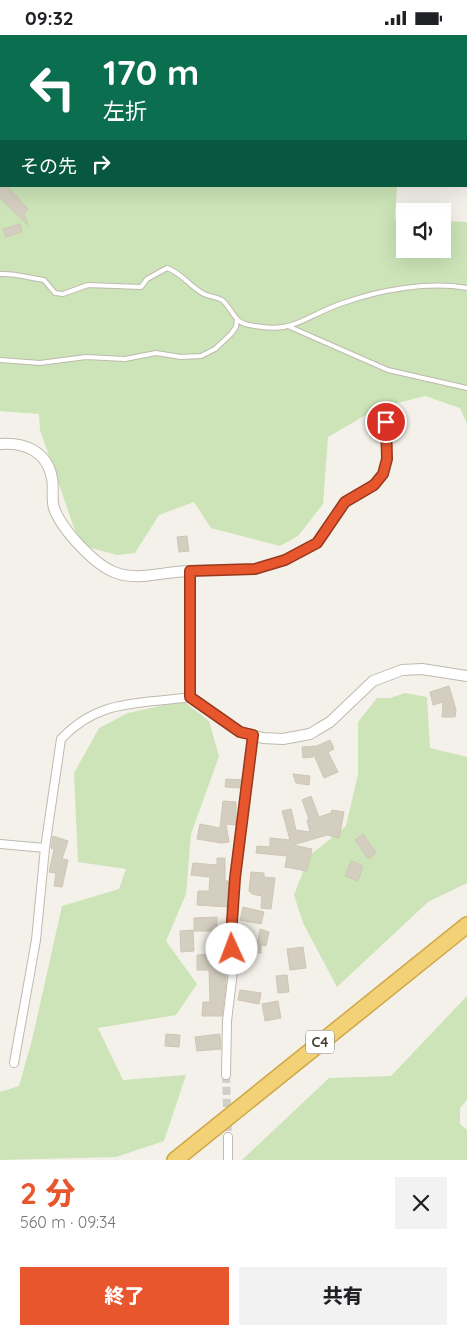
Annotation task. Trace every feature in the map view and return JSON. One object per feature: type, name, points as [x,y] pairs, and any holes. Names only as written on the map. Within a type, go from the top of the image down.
[{"type":"highway","name":"C4","points":[[175,1160],[467,925]]},
{"type":"street","points":[[0,444],[14,443],[30,448],[42,456],[52,477],[54,508],[62,522],[101,565],[114,572],[134,577],[190,571],[255,569],[285,560],[317,543],[345,502],[374,485],[383,474],[387,459],[386,422]]},
{"type":"street","points":[[190,571],[190,697]]},
{"type":"street","points":[[14,1063],[36,940],[45,848],[61,739],[74,725],[106,708],[190,697],[240,732],[284,739],[310,734],[330,722],[373,681],[402,670],[422,669],[467,676]]},
{"type":"street","points":[[226,1075],[227,1021],[234,963],[231,936],[235,878],[253,735]]},
{"type":"street","points":[[0,845],[45,848]]},
{"type":"street","points":[[228,1137],[228,1160]]},
{"type":"lane","points":[[0,274],[14,273],[29,278],[44,279],[55,293],[63,294],[88,285],[141,287],[147,279],[167,267],[176,271],[188,283],[204,294],[221,299],[243,324],[278,329],[290,327],[342,303],[371,295],[422,287],[467,288]]},
{"type":"lane","points":[[0,361],[40,363],[86,357],[125,359],[156,353],[181,357],[201,356],[215,349],[231,334],[236,327],[237,319]]},
{"type":"lane","points":[[290,327],[388,369],[467,388]]},
{"type":"green space","points":[[0,187],[397,187],[395,219],[396,258],[451,258],[451,221],[467,222],[467,424],[460,408],[425,396],[378,408],[328,437],[323,504],[298,536],[280,546],[211,528],[194,502],[159,515],[135,553],[117,555],[80,545],[40,430],[39,414],[0,411]]},
{"type":"green space","points":[[405,693],[427,697],[430,748],[467,757],[467,883],[428,902],[337,987],[303,923],[294,895],[309,856],[346,826],[358,774],[358,722],[377,698],[390,698]]},
{"type":"green space","points":[[183,701],[209,721],[219,756],[191,834],[186,894],[166,941],[197,984],[176,1015],[98,1028],[123,1080],[186,1075],[164,1141],[116,1157],[0,1160],[0,1092],[19,1086],[32,1040],[62,906],[119,889],[126,869],[78,862],[74,773],[99,728],[128,713]]},
{"type":"green space","points":[[467,996],[467,1100],[460,1108],[460,1124],[467,1130],[467,1160],[242,1160],[329,1078],[391,1076]]},
{"type":"building","points":[[0,187],[8,187],[28,209],[24,213],[28,225],[0,198]]},
{"type":"building","points":[[20,224],[22,232],[6,237],[3,229]]},
{"type":"building","points":[[187,536],[189,551],[179,552],[177,537]]},
{"type":"building","points":[[449,686],[456,710],[455,717],[442,717],[443,702],[433,705],[430,692]]},
{"type":"building","points":[[330,740],[334,749],[328,752],[338,772],[324,778],[313,753],[313,757],[303,758],[302,747],[317,746]]},
{"type":"building","points":[[293,774],[310,776],[309,785],[296,783]]},
{"type":"building","points":[[226,779],[242,780],[241,788],[225,787]]},
{"type":"building","points":[[311,796],[319,817],[331,813],[332,810],[344,812],[339,838],[327,835],[293,845],[312,849],[307,871],[285,867],[287,856],[256,853],[257,846],[270,847],[270,838],[290,840],[282,811],[291,809],[296,830],[310,832],[307,820],[309,819],[302,800]]},
{"type":"building","points":[[223,801],[236,802],[236,825],[226,824],[229,842],[221,843],[197,839],[200,824],[220,828]]},
{"type":"building","points":[[363,834],[376,853],[368,859],[355,840]]},
{"type":"building","points":[[53,836],[68,841],[62,859],[68,860],[62,887],[54,886],[56,873],[49,872],[54,849],[51,848]]},
{"type":"building","points":[[217,858],[225,858],[225,881],[229,881],[227,907],[197,905],[198,891],[209,891],[210,877],[191,875],[193,863],[217,865]]},
{"type":"building","points":[[351,861],[363,866],[358,881],[345,876]]},
{"type":"building","points":[[251,872],[264,873],[264,877],[275,878],[271,909],[261,908],[262,896],[252,894],[249,891]]},
{"type":"building","points":[[243,907],[264,912],[261,924],[240,920]]},
{"type":"building","points":[[217,917],[217,929],[223,929],[223,940],[216,940],[216,931],[194,931],[194,918]]},
{"type":"building","points":[[260,929],[269,932],[266,946],[261,945],[261,953],[238,951],[238,938],[258,941]]},
{"type":"building","points":[[193,930],[194,951],[181,952],[180,931]]},
{"type":"building","points":[[303,947],[306,968],[290,970],[287,949]]},
{"type":"building","points":[[220,954],[223,960],[226,960],[226,982],[222,1016],[202,1016],[203,1002],[210,1002],[209,970],[197,970],[197,955]]},
{"type":"building","points":[[287,975],[289,992],[278,993],[276,976]]},
{"type":"building","points":[[240,990],[261,993],[259,1004],[238,1000]]},
{"type":"building","points":[[278,1001],[281,1018],[265,1021],[262,1004]]},
{"type":"building","points":[[166,1034],[180,1035],[179,1047],[165,1046]]},
{"type":"building","points":[[220,1034],[221,1049],[197,1051],[195,1037]]},
{"type":"tunnel","points":[[226,1075],[228,1137]]},
{"type":"route","points":[[232,949],[231,936],[235,878],[242,837],[247,776],[253,735],[240,732],[220,720],[190,697],[190,571],[255,569],[285,560],[317,543],[345,502],[350,497],[374,485],[383,474],[387,459],[386,422]]}]
